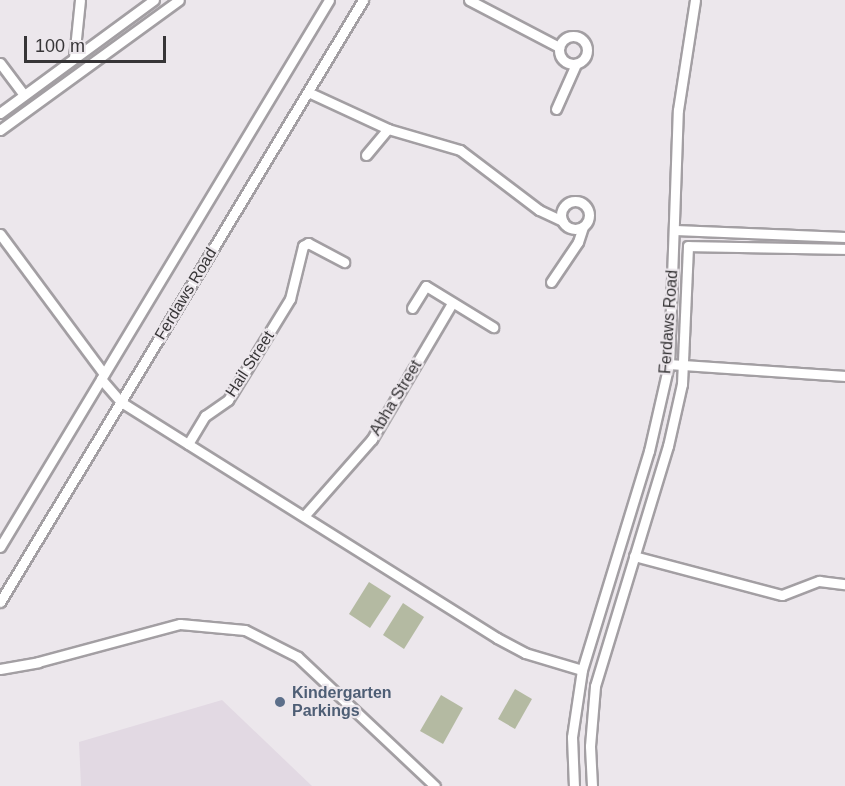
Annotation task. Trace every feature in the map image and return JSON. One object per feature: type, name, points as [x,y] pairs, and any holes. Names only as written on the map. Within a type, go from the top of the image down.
[{"type":"street","points":[[74,58],[80,0]]},
{"type":"street","points":[[0,113],[154,0]]},
{"type":"street","name":"Ferdaws Road","points":[[0,602],[363,0]]},
{"type":"street","points":[[469,0],[560,47],[563,60],[576,64]]},
{"type":"street","name":"Ferdaws Road","points":[[574,786],[572,737],[582,670],[649,452],[669,364],[678,110],[695,0]]},
{"type":"street","points":[[0,130],[174,1]]},
{"type":"street","points":[[0,547],[326,2]]},
{"type":"street","points":[[556,109],[576,64],[586,56],[584,42],[573,36],[560,47]]},
{"type":"street","points":[[0,63],[24,95]]},
{"type":"street","points":[[308,92],[388,129],[460,150],[539,210],[563,221],[570,228],[583,227]]},
{"type":"street","points":[[366,155],[388,129]]},
{"type":"street","points":[[551,282],[578,242],[590,212],[581,201],[564,206],[563,221]]},
{"type":"street","points":[[675,230],[845,237]]},
{"type":"street","points":[[0,234],[121,402],[305,514],[497,638],[525,652],[582,670]]},
{"type":"street","name":"Hail Street","points":[[188,444],[206,416],[228,400],[290,299],[299,273],[300,253],[308,243],[344,262]]},
{"type":"street","points":[[592,786],[590,746],[595,686],[668,446],[685,365],[690,244],[845,249]]},
{"type":"street","points":[[412,308],[426,286],[493,327]]},
{"type":"street","name":"Abha Street","points":[[305,514],[372,439],[452,303]]},
{"type":"street","points":[[669,364],[845,376]]},
{"type":"street","points":[[634,556],[782,596],[819,581],[845,584]]},
{"type":"street","points":[[0,675],[5,667],[180,624],[245,630],[298,657],[435,786]]},
{"type":"shaded area","points":[[222,700],[312,786],[81,786],[79,742]]},
{"type":"green space","points":[[369,582],[391,596],[370,628],[349,614]]},
{"type":"green space","points":[[403,603],[424,617],[404,649],[383,635]]},
{"type":"green space","points":[[515,689],[532,699],[515,729],[498,719]]},
{"type":"green space","points":[[441,695],[463,708],[443,744],[420,731]]},
{"type":"place","name":"Kindergarten Parkings","points":[[280,702]]}]
